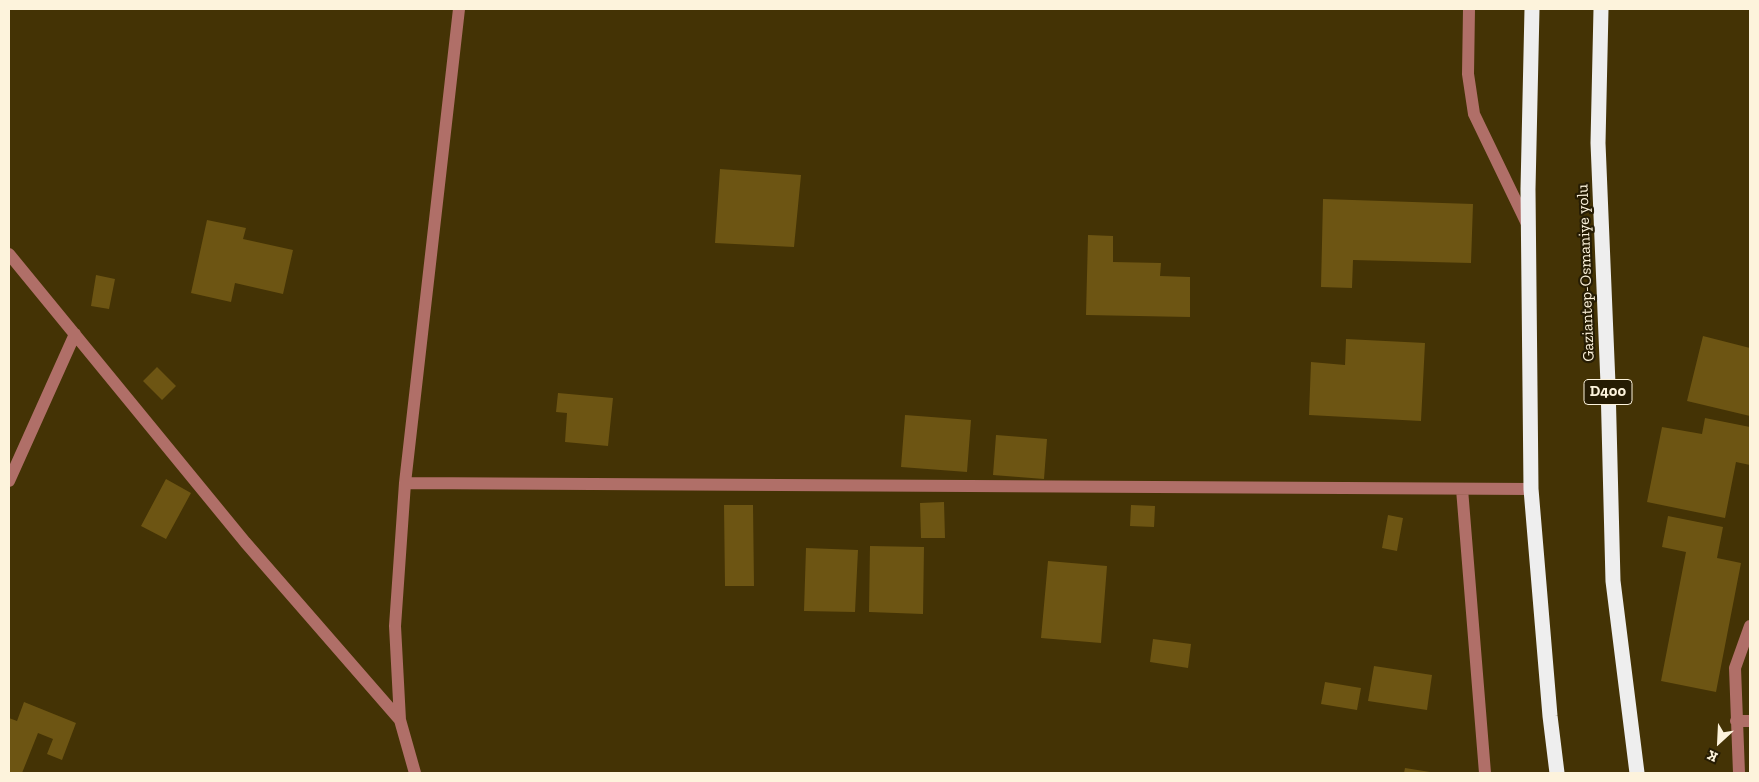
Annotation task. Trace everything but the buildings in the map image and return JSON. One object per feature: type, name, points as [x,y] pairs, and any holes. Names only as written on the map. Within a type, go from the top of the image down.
[{"type":"highway","points":[[1532,9],[1529,229],[1531,489],[1550,716],[1557,773]]},
{"type":"highway","name":"Gaziantep-Osmaniye yolu","points":[[1601,9],[1598,143],[1608,384],[1613,581],[1637,773]]},
{"type":"street","points":[[415,773],[400,720],[395,626],[405,483],[459,9]]},
{"type":"street","points":[[1468,9],[1468,74],[1474,114],[1529,229]]},
{"type":"street","points":[[9,254],[245,542],[400,720]]},
{"type":"street","points":[[9,481],[75,334]]},
{"type":"street","points":[[405,483],[1531,489]]},
{"type":"street","points":[[1462,489],[1485,773]]},
{"type":"street","points":[[1739,773],[1735,668],[1750,626]]},
{"type":"street","points":[[1736,721],[1750,722]]}]
